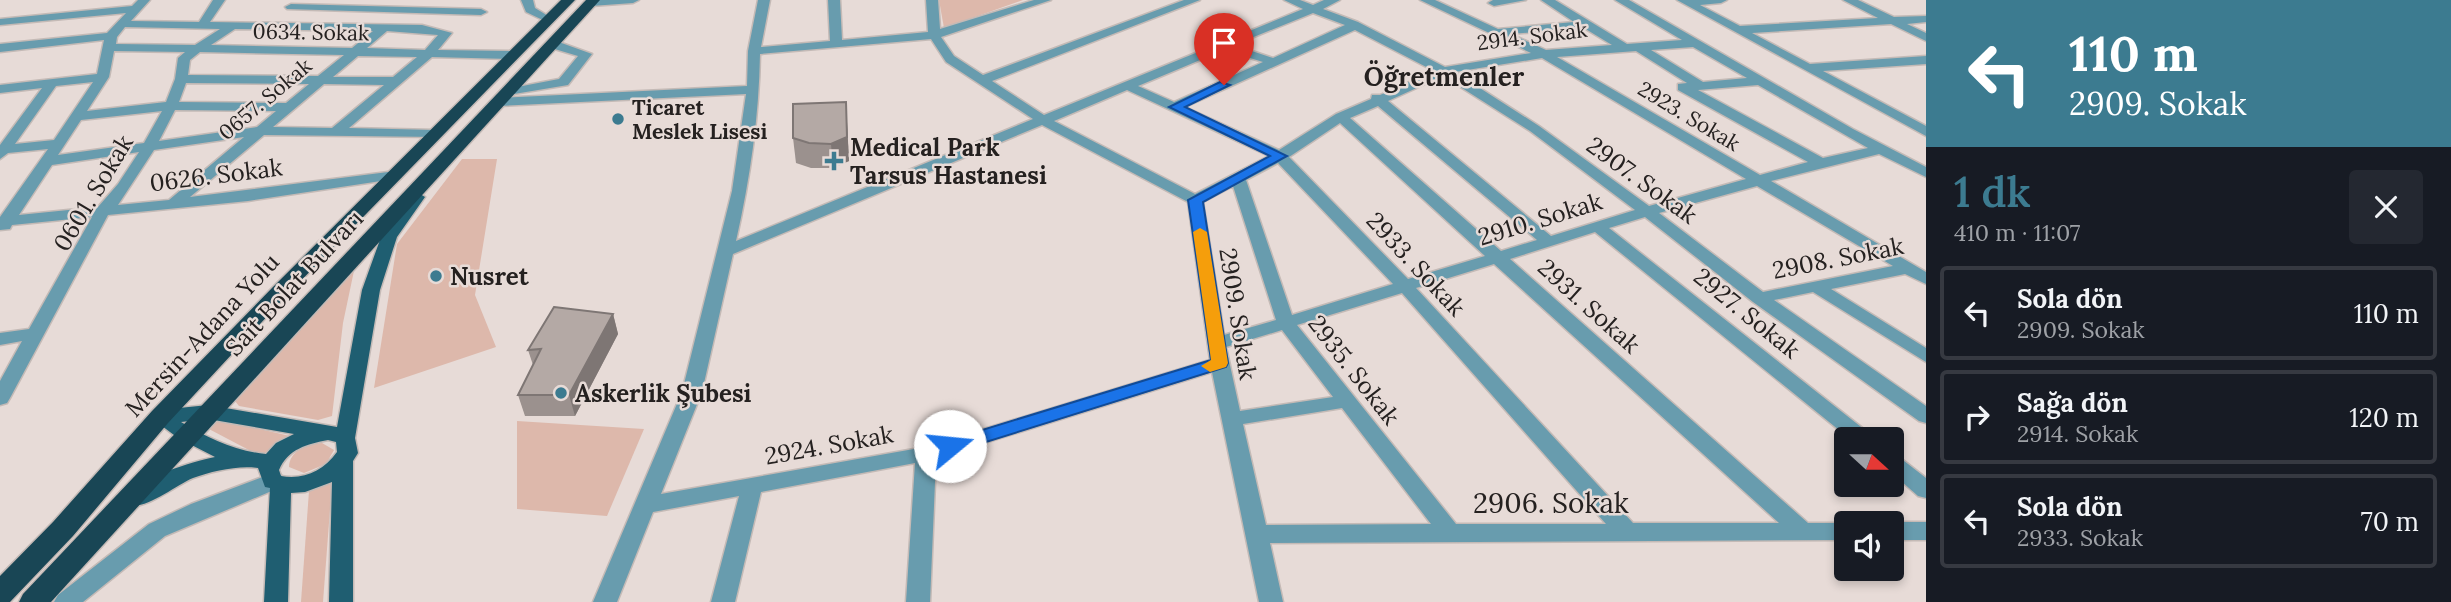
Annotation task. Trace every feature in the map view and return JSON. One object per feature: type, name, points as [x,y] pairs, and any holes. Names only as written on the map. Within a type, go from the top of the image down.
[{"type":"highway","name":"Mersin-Adana Yolu","points":[[0,594],[63,529],[160,416],[568,0]]},
{"type":"highway","name":"Sait Bolat Bulvarı","points":[[33,602],[592,1]]},
{"type":"main road","points":[[335,436],[371,290],[389,237],[432,174]]},
{"type":"main road","points":[[208,412],[335,436],[348,453],[343,462],[314,481],[275,476],[187,436],[160,416],[208,412]]},
{"type":"main road","points":[[276,602],[275,476],[287,445],[299,439],[335,436]]},
{"type":"main road","points":[[117,512],[174,475],[209,463],[245,461]]},
{"type":"main road","points":[[341,602],[343,462]]},
{"type":"street","points":[[15,46],[65,0]]},
{"type":"street","points":[[202,25],[219,0]]},
{"type":"street","points":[[527,0],[530,10],[547,19]]},
{"type":"street","points":[[592,1],[633,0]]},
{"type":"street","points":[[605,602],[692,392],[740,191],[753,90],[754,51],[764,0]]},
{"type":"street","points":[[834,0],[836,44]]},
{"type":"street","points":[[932,0],[934,35],[950,60],[1044,121],[1195,200]]},
{"type":"street","points":[[754,51],[934,35],[1045,0]]},
{"type":"street","points":[[982,80],[1194,0]]},
{"type":"street","name":"2907. Sokak","points":[[1290,0],[1314,8],[1447,70],[1648,211],[1759,298],[1926,416]]},
{"type":"street","points":[[728,250],[1334,0]]},
{"type":"street","name":"2923. Sokak","points":[[1426,0],[1544,54],[1926,279]]},
{"type":"street","points":[[1494,3],[1520,0]]},
{"type":"street","points":[[1547,0],[1701,86]]},
{"type":"street","points":[[1621,0],[1926,173]]},
{"type":"street","points":[[1684,1],[1721,0]]},
{"type":"street","points":[[1849,0],[1926,37]]},
{"type":"street","points":[[1684,1],[1926,132]]},
{"type":"street","points":[[279,26],[293,4],[481,12]]},
{"type":"street","points":[[0,22],[140,5]]},
{"type":"street","points":[[3,225],[103,77],[110,42],[140,5]]},
{"type":"street","points":[[1737,30],[1926,19]]},
{"type":"street","points":[[124,24],[422,28],[446,33],[428,54],[335,133]]},
{"type":"street","points":[[1495,32],[1586,24]]},
{"type":"street","points":[[195,48],[233,25]]},
{"type":"street","points":[[1175,107],[1353,26]]},
{"type":"street","name":"0657. Sokak","points":[[173,204],[385,27]]},
{"type":"street","name":"0634. Sokak","points":[[0,48],[110,42],[195,48],[513,55]]},
{"type":"street","name":"2914. Sokak","points":[[1195,200],[1280,156],[1341,117],[1447,70],[1544,54],[1697,43]]},
{"type":"street","points":[[503,98],[563,82],[586,54],[552,44]]},
{"type":"street","points":[[1224,46],[1274,62]]},
{"type":"street","name":"0601. Sokak","points":[[0,398],[103,211],[116,201],[149,147],[181,79],[184,58],[195,48]]},
{"type":"street","points":[[1805,68],[1926,60]]},
{"type":"street","points":[[0,89],[103,77]]},
{"type":"street","points":[[181,79],[396,81]]},
{"type":"street","points":[[1762,81],[1683,87],[1821,163]]},
{"type":"street","points":[[1,152],[52,83]]},
{"type":"street","name":"2933. Sokak","points":[[1128,86],[1280,156],[1405,286],[1627,533]]},
{"type":"street","points":[[503,98],[753,90]]},
{"type":"street","points":[[1377,99],[1549,242]]},
{"type":"street","points":[[78,116],[168,106],[288,107]]},
{"type":"street","name":"2931. Sokak","points":[[1341,117],[1803,531]]},
{"type":"street","points":[[48,161],[260,131],[435,134]]},
{"type":"street","points":[[1,152],[60,144]]},
{"type":"street","name":"2910. Sokak","points":[[1218,354],[1286,323],[1498,257],[1648,211],[1882,149]]},
{"type":"street","name":"0626. Sokak","points":[[3,225],[396,175]]},
{"type":"street","name":"2935. Sokak","points":[[1238,179],[1286,323],[1450,533]]},
{"type":"street","name":"2909. Sokak","points":[[1195,200],[1218,354],[1271,602]]},
{"type":"street","name":"2927. Sokak","points":[[1598,227],[1848,427]]},
{"type":"street","name":"2908. Sokak","points":[[1759,298],[1926,266]]},
{"type":"street","points":[[1815,286],[1926,356]]},
{"type":"street","points":[[0,339],[37,333]]},
{"type":"street","name":"2924. Sokak","points":[[645,505],[926,454],[1218,354]]},
{"type":"street","points":[[1232,419],[1348,401]]},
{"type":"street","points":[[918,602],[926,454]]},
{"type":"street","points":[[1904,472],[1926,490]]},
{"type":"street","points":[[66,602],[157,530],[275,476]]},
{"type":"street","points":[[723,602],[752,486]]},
{"type":"street","points":[[0,580],[63,529]]},
{"type":"street","name":"2906. Sokak","points":[[1256,534],[1834,531]]},
{"type":"street","points":[[1904,531],[1926,531]]},
{"type":"shaded area","points":[[939,0],[1023,0],[944,28]]},
{"type":"shaded area","points":[[462,159],[497,159],[475,295],[496,347],[374,388],[397,244]]},
{"type":"shaded area","points":[[355,266],[343,323],[332,416],[318,420],[239,406],[235,401]]},
{"type":"shaded area","points":[[221,420],[290,436],[262,457],[207,428],[210,423]]},
{"type":"shaded area","points":[[517,421],[644,429],[607,516],[517,509]]},
{"type":"shaded area","points":[[322,443],[334,450],[326,464],[304,473],[289,467],[292,457],[300,449]]},
{"type":"shaded area","points":[[332,483],[323,602],[301,602],[309,491]]},
{"type":"building","points":[[846,102],[847,137],[831,144],[809,143],[793,138],[793,104]]},
{"type":"building","points":[[554,307],[613,314],[569,395],[518,395],[541,349],[528,350]]},
{"type":"slow traffic","points":[[1200,232],[1220,363],[1210,366]]},
{"type":"place","name":"Ticaret Meslek Lisesi","points":[[618,119]]},
{"type":"place","name":"Medical Park Tarsus Hastanesi","points":[[834,161]]},
{"type":"place","name":"Nusret","points":[[436,276]]},
{"type":"place","name":"Askerlik Şubesi","points":[[561,393]]},
{"type":"district","name":"Öğretmenler","points":[[1444,76]]},
{"type":"route","points":[[950,446],[1220,363],[1195,200],[1280,156],[1175,107],[1224,85]]}]
